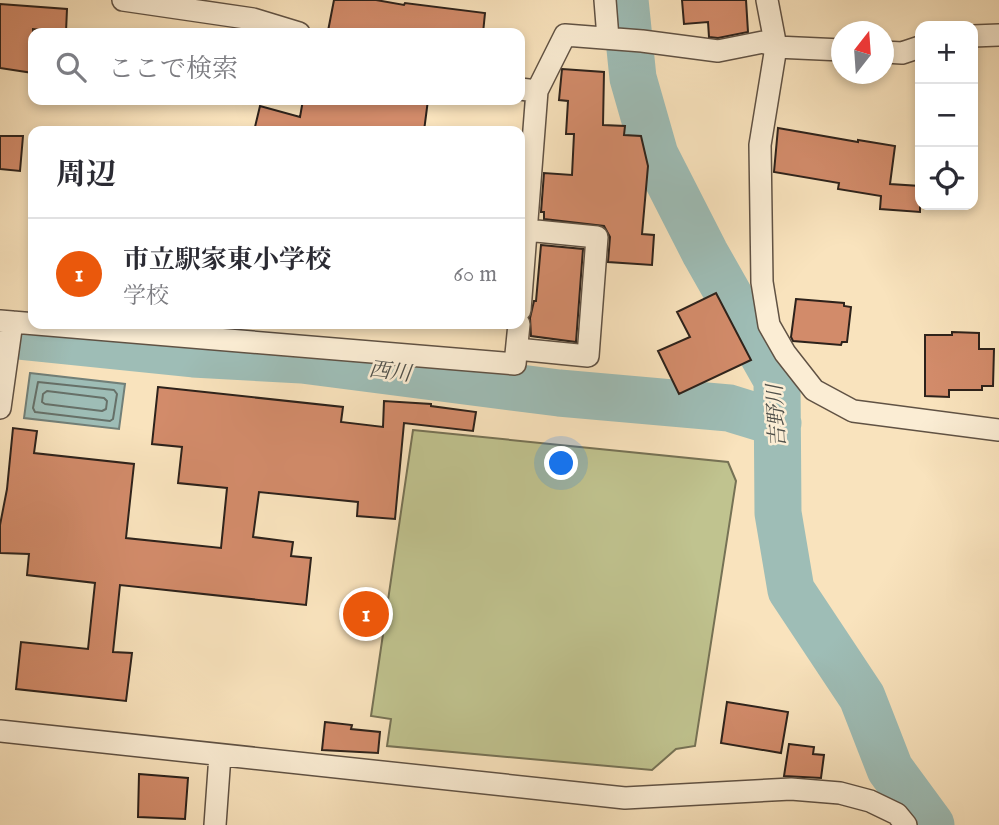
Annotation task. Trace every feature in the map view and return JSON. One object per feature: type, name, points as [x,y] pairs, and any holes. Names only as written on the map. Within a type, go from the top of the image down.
[{"type":"street","points":[[122,0],[253,19],[283,28]]},
{"type":"street","points":[[605,0],[608,38]]},
{"type":"street","points":[[767,0],[776,47],[760,145],[762,282],[769,325],[785,353],[814,390],[853,411],[999,430]]},
{"type":"street","points":[[525,243],[528,90],[565,35],[718,51],[763,42],[776,47],[831,50]]},
{"type":"street","points":[[978,36],[999,35]]},
{"type":"street","points":[[894,52],[915,48]]},
{"type":"street","points":[[517,349],[588,356],[597,237],[526,230]]},
{"type":"street","points":[[0,408],[1,383],[7,361],[6,322],[28,324]]},
{"type":"street","points":[[91,329],[515,364],[519,329]]},
{"type":"street","points":[[0,731],[625,798],[791,789],[840,793],[897,814],[906,825]]},
{"type":"street","points":[[215,825],[220,755]]},
{"type":"green space","points":[[413,430],[728,462],[736,481],[695,746],[676,749],[652,770],[387,746],[391,719],[371,716]]},
{"type":"water","points":[[30,373],[125,384],[119,429],[24,418]]},
{"type":"building","points":[[334,0],[376,0],[485,13],[484,28],[329,28]]},
{"type":"building","points":[[682,0],[746,0],[748,32],[718,38],[709,37],[708,22],[684,24]]},
{"type":"building","points":[[0,4],[67,9],[66,28],[28,28],[28,72],[0,68]]},
{"type":"building","points":[[562,69],[604,72],[603,125],[625,126],[624,135],[641,136],[648,166],[642,234],[654,235],[652,265],[608,262],[610,237],[604,226],[544,219],[544,212],[541,212],[544,173],[572,175],[574,134],[566,134],[568,101],[559,100]]},
{"type":"building","points":[[302,105],[427,105],[425,126],[255,126],[260,106],[300,117]]},
{"type":"building","points":[[778,128],[895,146],[890,184],[915,186],[915,210],[920,212],[880,209],[881,196],[838,189],[839,183],[774,172]]},
{"type":"building","points":[[0,136],[23,136],[20,171],[0,169]]},
{"type":"building","points":[[541,245],[583,249],[576,342],[531,336],[530,318],[536,301]]},
{"type":"building","points":[[716,293],[751,360],[679,394],[658,351],[690,337],[677,312]]},
{"type":"building","points":[[796,299],[844,303],[844,306],[851,307],[847,342],[842,342],[841,345],[793,341],[791,337]]},
{"type":"building","points":[[952,332],[979,333],[979,349],[994,349],[993,386],[982,386],[982,390],[949,390],[949,397],[925,396],[925,335],[952,335]]},
{"type":"building","points":[[158,387],[343,407],[341,422],[383,427],[384,401],[431,404],[476,412],[473,431],[404,423],[395,519],[357,516],[358,502],[259,492],[253,537],[293,542],[291,556],[311,558],[306,605],[120,585],[113,652],[132,653],[126,701],[16,689],[21,642],[88,649],[95,583],[27,575],[29,554],[0,553],[0,525],[7,489],[13,428],[37,431],[34,453],[134,464],[126,538],[221,548],[227,488],[178,483],[182,447],[152,444]]},
{"type":"building","points":[[727,702],[788,712],[781,753],[721,743]]},
{"type":"building","points":[[325,722],[352,725],[351,729],[380,732],[378,753],[322,750]]},
{"type":"building","points":[[789,744],[814,747],[813,754],[824,755],[821,778],[784,776]]},
{"type":"building","points":[[139,774],[188,778],[185,819],[138,817]]},
{"type":"waterway","name":"吉野川","points":[[625,0],[633,78],[655,155],[705,253],[777,380],[778,513],[791,590],[862,697],[890,769],[931,825]]},
{"type":"waterway","name":"西川","points":[[0,334],[193,354],[302,360],[559,393],[729,408],[778,423]]},
{"type":"place","name":"市立駅家東小学校","points":[[366,614]]}]
